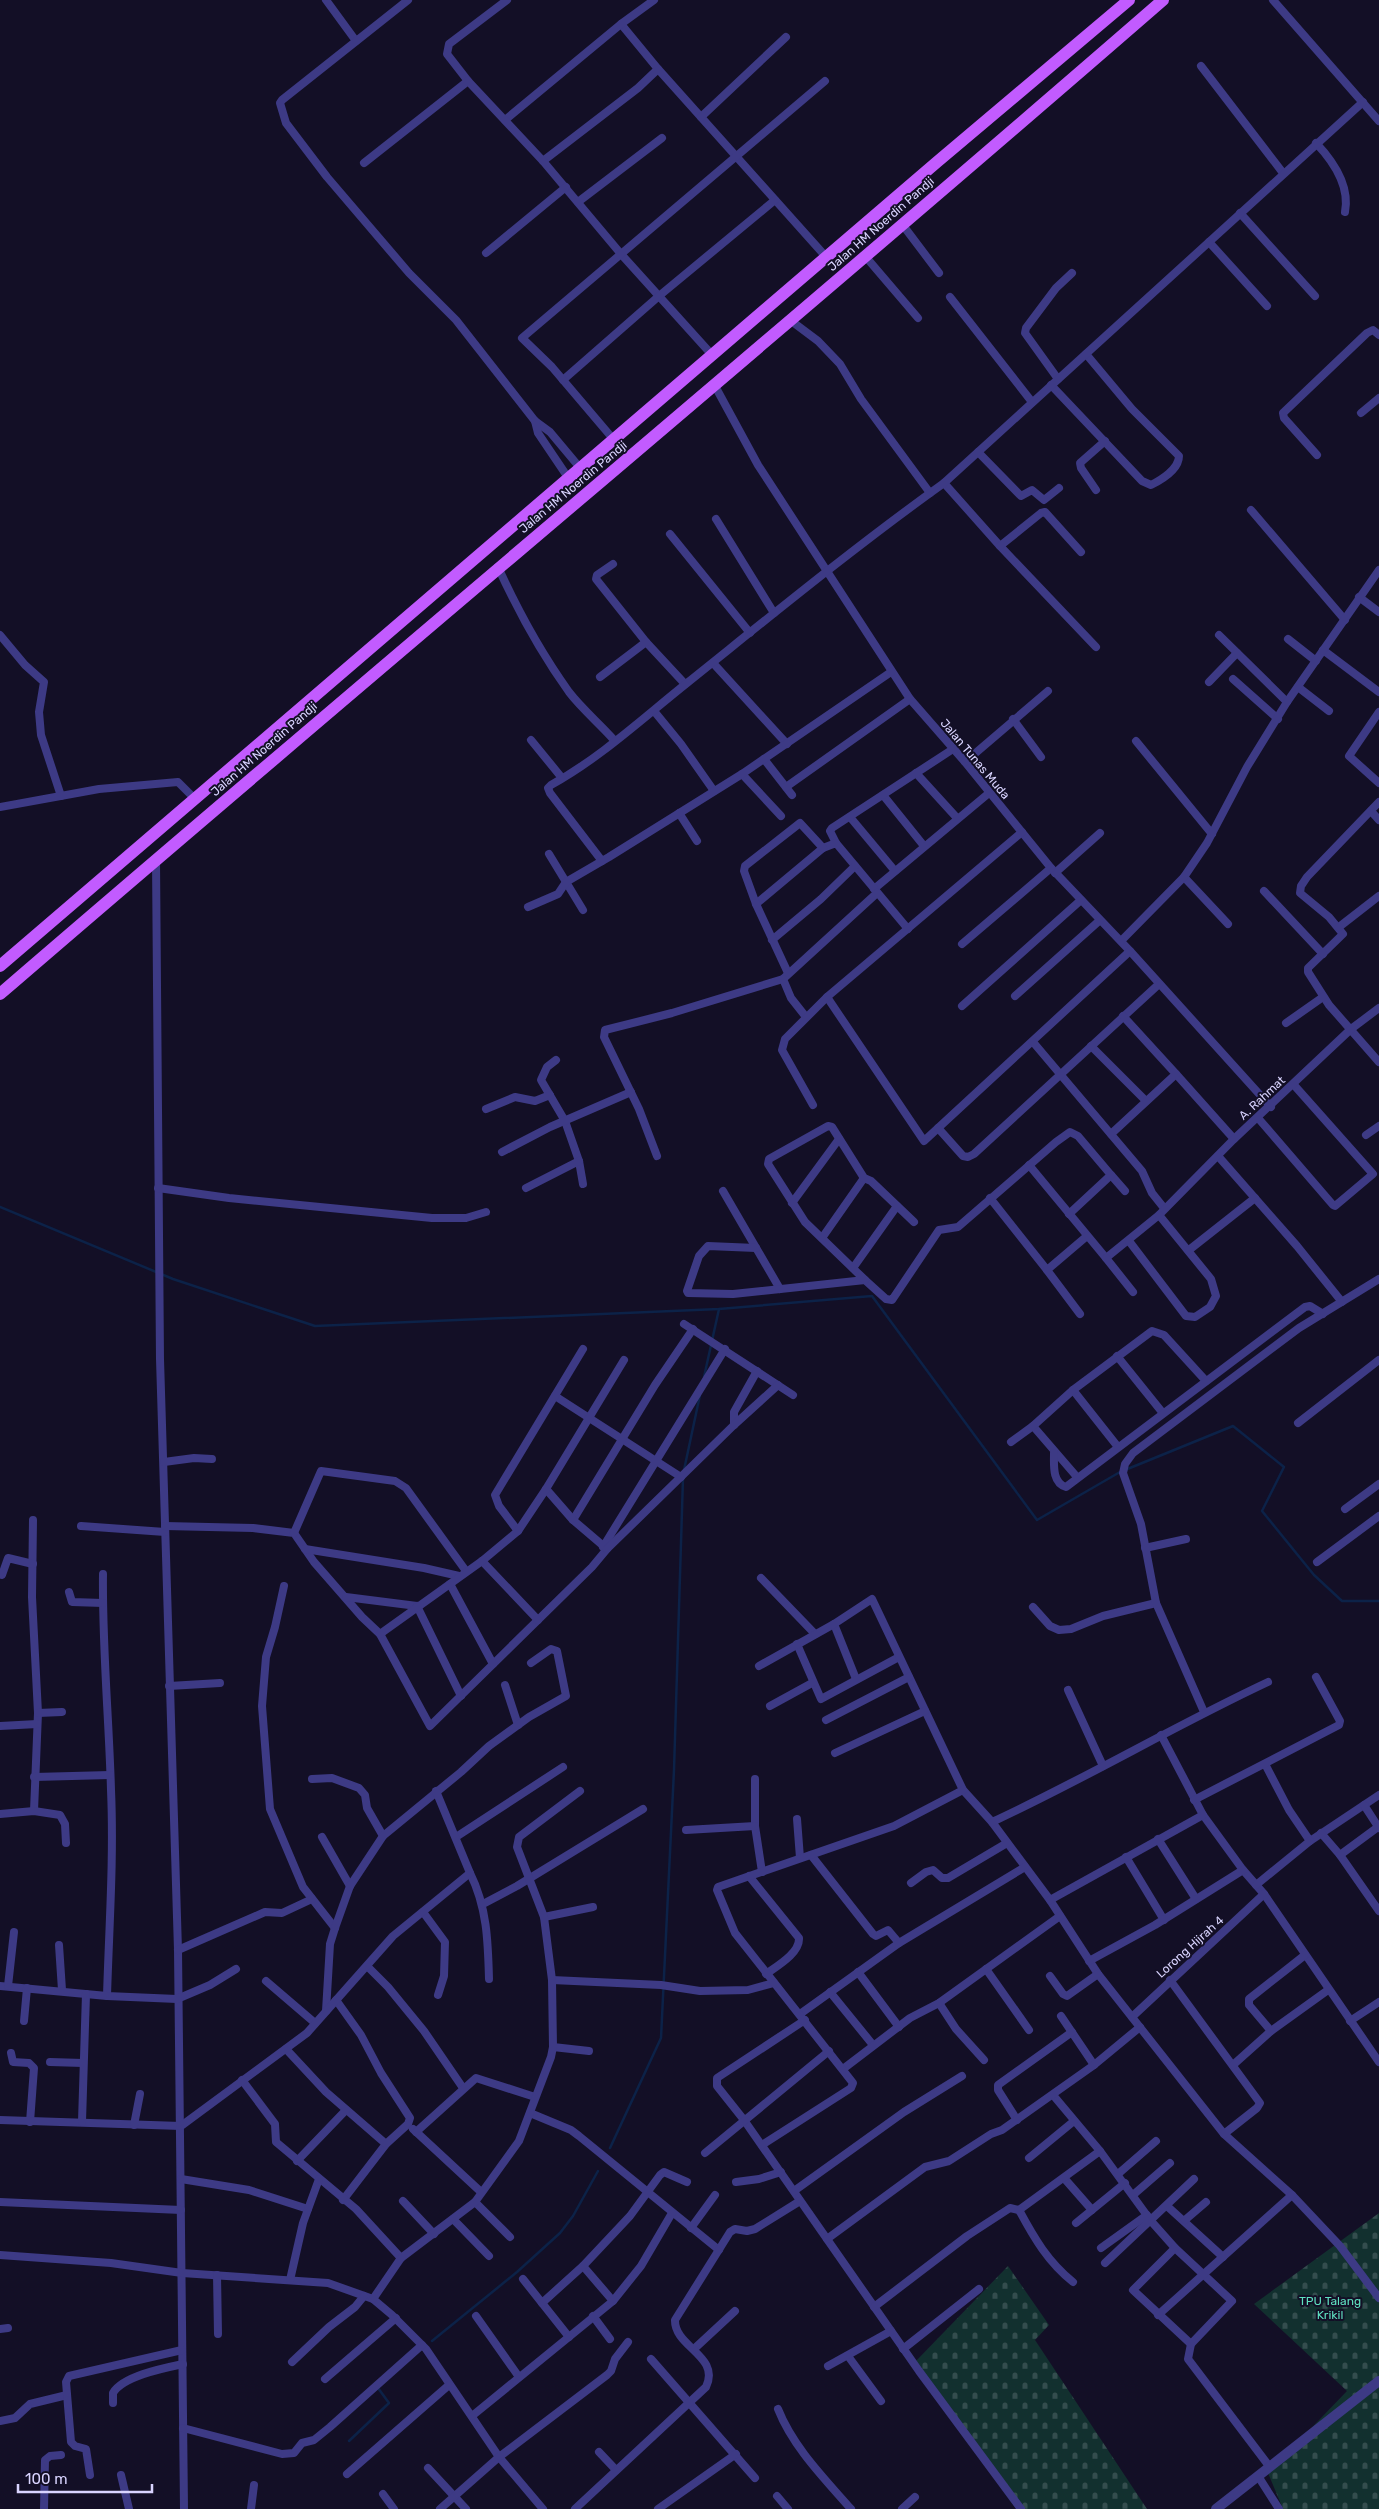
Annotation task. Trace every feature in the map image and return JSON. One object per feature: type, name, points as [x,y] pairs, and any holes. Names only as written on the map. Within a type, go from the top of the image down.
[{"type":"main road","name":"Jalan HM Noerdin Pandji","points":[[0,994],[498,567],[715,386],[1163,0]]},
{"type":"main road","name":"Jalan HM Noerdin Pandji","points":[[0,966],[1121,4]]},
{"type":"main road","points":[[1121,4],[1140,20]]},
{"type":"main road","points":[[1121,4],[1129,29]]},
{"type":"street","points":[[326,0],[356,40]]},
{"type":"street","points":[[408,0],[282,100],[280,103],[281,111],[286,123],[327,177],[409,273],[456,320],[535,421],[550,432],[581,469]]},
{"type":"street","points":[[507,0],[449,44],[447,54],[468,81],[543,161],[621,254],[713,356]]},
{"type":"street","points":[[505,120],[621,24],[654,0]]},
{"type":"street","points":[[1273,0],[1379,121]]},
{"type":"street","points":[[621,24],[658,69],[827,258]]},
{"type":"street","points":[[701,117],[786,38]]},
{"type":"street","points":[[1201,66],[1283,173]]},
{"type":"street","points":[[543,161],[638,88],[658,69]]},
{"type":"street","points":[[364,163],[468,81]]},
{"type":"street","points":[[614,440],[563,380],[522,338],[825,82]]},
{"type":"street","points":[[602,861],[549,791],[550,785],[654,711],[827,570],[944,482],[1363,102]]},
{"type":"street","points":[[578,202],[662,138]]},
{"type":"street","points":[[1316,143],[1330,158],[1341,180],[1347,201],[1345,212]]},
{"type":"street","points":[[486,253],[566,187]]},
{"type":"street","points":[[563,380],[659,296],[775,200]]},
{"type":"street","points":[[1240,213],[1315,296]]},
{"type":"street","points":[[902,224],[939,273]]},
{"type":"street","points":[[1209,242],[1267,306]]},
{"type":"street","points":[[865,256],[918,318]]},
{"type":"street","points":[[1058,379],[1025,333],[1026,328],[1056,288],[1072,273]]},
{"type":"street","points":[[950,296],[1032,402]]},
{"type":"street","points":[[790,320],[818,340],[840,364],[861,399],[930,493]]},
{"type":"street","points":[[1317,455],[1284,418],[1283,413],[1370,331],[1376,332],[1379,335]]},
{"type":"street","points":[[1051,385],[1142,481],[1151,485],[1161,480],[1180,460],[1179,456],[1132,409],[1086,354]]},
{"type":"street","name":"Jalan Tunas Muda","points":[[715,386],[758,465],[910,699],[965,762],[1053,870],[1270,1107]]},
{"type":"street","points":[[1361,413],[1379,398]]},
{"type":"street","points":[[535,421],[538,433],[570,478]]},
{"type":"street","points":[[1096,490],[1081,468],[1080,463],[1105,440]]},
{"type":"street","points":[[978,452],[1020,495],[1032,490],[1044,500],[1059,488]]},
{"type":"street","points":[[944,482],[1000,546],[1096,647]]},
{"type":"street","points":[[1251,510],[1345,620]]},
{"type":"street","points":[[1000,546],[1041,512],[1045,512],[1081,552]]},
{"type":"street","points":[[716,519],[774,613]]},
{"type":"street","points":[[670,534],[750,633]]},
{"type":"street","points":[[613,564],[597,575],[596,579],[646,642],[685,684]]},
{"type":"street","points":[[498,567],[524,624],[570,693],[614,740]]},
{"type":"street","points":[[1120,941],[1184,877],[1212,834],[1247,767],[1287,702],[1379,570]]},
{"type":"street","points":[[1371,581],[1379,587]]},
{"type":"street","points":[[1359,598],[1379,612]]},
{"type":"street","points":[[0,635],[25,666],[44,682],[39,712],[41,735],[61,796]]},
{"type":"street","points":[[1219,635],[1287,702]]},
{"type":"street","points":[[1288,640],[1316,661]]},
{"type":"street","points":[[600,677],[646,642]]},
{"type":"street","points":[[1323,650],[1379,692]]},
{"type":"street","points":[[1209,682],[1237,653]]},
{"type":"street","points":[[713,663],[787,744]]},
{"type":"street","points":[[528,907],[558,894],[566,882],[742,774],[891,672]]},
{"type":"street","points":[[1233,679],[1278,719]]},
{"type":"street","points":[[1298,687],[1329,711]]},
{"type":"street","points":[[965,762],[1048,691]]},
{"type":"street","points":[[786,787],[910,699]]},
{"type":"street","points":[[654,711],[681,744],[714,790]]},
{"type":"street","points":[[1379,712],[1349,756],[1379,783]]},
{"type":"street","points":[[1013,719],[1041,757]]},
{"type":"street","points":[[532,740],[562,778]]},
{"type":"street","points":[[1136,741],[1212,834]]},
{"type":"street","points":[[908,929],[836,843],[830,831],[953,749]]},
{"type":"street","points":[[764,759],[792,795]]},
{"type":"street","points":[[916,773],[957,818]]},
{"type":"street","points":[[742,774],[782,816]]},
{"type":"street","points":[[0,808],[99,789],[178,782],[194,798]]},
{"type":"street","points":[[657,1156],[631,1092],[604,1037],[604,1032],[607,1028],[672,1013],[785,976],[895,871],[989,793]]},
{"type":"street","points":[[883,795],[924,846]]},
{"type":"street","points":[[1379,802],[1301,886],[1300,893],[1302,897],[1340,927],[1343,932],[1342,937],[1308,968],[1308,972],[1323,997],[1379,1062]]},
{"type":"street","points":[[1371,811],[1379,820]]},
{"type":"street","points":[[679,813],[697,841]]},
{"type":"street","points":[[850,817],[895,871]]},
{"type":"street","points":[[806,1017],[792,998],[772,940],[744,871],[745,866],[799,824],[823,848]]},
{"type":"street","points":[[812,1104],[782,1050],[785,1039],[827,997],[1022,832]]},
{"type":"street","points":[[962,944],[1100,833]]},
{"type":"street","points":[[756,904],[823,848],[836,843]]},
{"type":"street","points":[[549,854],[583,910]]},
{"type":"street","points":[[156,860],[159,1302],[178,1950],[177,1999],[181,2126],[184,2509]]},
{"type":"street","points":[[772,940],[821,899],[855,866]]},
{"type":"street","points":[[1184,877],[1228,924]]},
{"type":"street","points":[[1264,891],[1323,954]]},
{"type":"street","points":[[1340,927],[1379,896]]},
{"type":"street","points":[[962,1006],[1081,900]]},
{"type":"street","points":[[1015,996],[1099,921]]},
{"type":"street","points":[[827,997],[924,1141],[1130,952]]},
{"type":"street","points":[[938,1128],[964,1156],[970,1157],[1159,984]]},
{"type":"street","points":[[1286,1023],[1323,997]]},
{"type":"street","name":"A. Rahmat","points":[[1106,1258],[1159,1215],[1234,1139],[1294,1085],[1351,1029],[1379,1008]]},
{"type":"street","points":[[1123,1016],[1234,1139]]},
{"type":"street","points":[[1033,1042],[1142,1171],[1152,1193],[1164,1208]]},
{"type":"street","points":[[1091,1046],[1146,1101]]},
{"type":"street","points":[[556,1060],[542,1075],[550,1095],[565,1121],[578,1161],[583,1184]]},
{"type":"street","points":[[1111,1134],[1176,1074]]},
{"type":"street","points":[[1258,1118],[1335,1206],[1373,1174],[1294,1085]]},
{"type":"street","points":[[502,1152],[565,1121],[631,1092]]},
{"type":"street","points":[[486,1109],[515,1097],[536,1101],[550,1095]]},
{"type":"street","points":[[914,1222],[871,1181],[864,1178],[832,1127],[828,1126],[769,1160],[768,1164],[805,1222],[886,1299],[892,1300],[939,1230],[958,1227],[1028,1165],[1070,1132],[1078,1136],[1125,1191]]},
{"type":"street","points":[[1366,1135],[1379,1126]]},
{"type":"street","points":[[792,1204],[839,1139]]},
{"type":"street","points":[[1218,1156],[1342,1302]]},
{"type":"street","points":[[526,1188],[578,1161]]},
{"type":"street","points":[[1028,1165],[1133,1292]]},
{"type":"street","points":[[1069,1214],[1111,1176]]},
{"type":"street","points":[[822,1238],[864,1178]]},
{"type":"street","points":[[158,1188],[229,1198],[432,1218],[466,1218],[486,1212]]},
{"type":"street","points":[[723,1191],[780,1289]]},
{"type":"street","points":[[990,1198],[1048,1270],[1080,1314]]},
{"type":"street","points":[[1189,1250],[1255,1198]]},
{"type":"street","points":[[854,1268],[897,1206]]},
{"type":"street","points":[[1129,1241],[1180,1310],[1190,1317],[1195,1317],[1210,1307],[1216,1296],[1211,1279],[1159,1215]]},
{"type":"street","points":[[1048,1270],[1087,1236]]},
{"type":"street","points":[[756,1248],[708,1246],[699,1256],[687,1291],[688,1293],[733,1294],[865,1280]]},
{"type":"street","points":[[1204,1712],[1156,1603],[1141,1524],[1124,1469],[1133,1453],[1194,1406],[1299,1328],[1379,1279]]},
{"type":"street","points":[[1054,1453],[1053,1467],[1060,1485],[1066,1487],[1162,1412],[1305,1307],[1310,1306],[1323,1314]]},
{"type":"street","points":[[684,1324],[793,1395]]},
{"type":"street","points":[[573,1520],[655,1385],[693,1329]]},
{"type":"street","points":[[1011,1442],[1073,1390],[1146,1334],[1156,1331],[1164,1335],[1206,1381]]},
{"type":"street","points":[[518,1531],[499,1506],[495,1495],[583,1349]]},
{"type":"street","points":[[605,1548],[724,1350]]},
{"type":"street","points":[[1117,1356],[1162,1412]]},
{"type":"street","points":[[380,1634],[482,1561],[518,1531],[546,1489],[624,1360]]},
{"type":"street","points":[[1298,1423],[1379,1360]]},
{"type":"street","points":[[734,1425],[734,1412],[757,1371]]},
{"type":"street","points":[[294,1533],[305,1549],[362,1617],[380,1634],[430,1726],[538,1620],[605,1548],[778,1385]]},
{"type":"street","points":[[1073,1390],[1118,1447]]},
{"type":"street","points":[[554,1396],[656,1462],[683,1476]]},
{"type":"street","points":[[1032,1426],[1077,1478]]},
{"type":"street","points":[[164,1462],[194,1458],[212,1459]]},
{"type":"street","points":[[294,1533],[321,1471],[395,1481],[406,1488],[466,1571]]},
{"type":"street","points":[[1345,1509],[1379,1484]]},
{"type":"street","points":[[546,1489],[573,1520],[605,1548]]},
{"type":"street","points":[[1317,1562],[1379,1516]]},
{"type":"street","points":[[33,1520],[38,1713],[34,1812]]},
{"type":"street","points":[[81,1526],[165,1529],[228,1527],[294,1533]]},
{"type":"street","points":[[1145,1548],[1186,1539]]},
{"type":"street","points":[[305,1549],[424,1568],[459,1576]]},
{"type":"street","points":[[2,1575],[8,1558],[33,1564]]},
{"type":"street","points":[[482,1561],[538,1620]]},
{"type":"street","points":[[103,1574],[112,1830],[107,1996]]},
{"type":"street","points":[[761,1578],[815,1634]]},
{"type":"street","points":[[450,1584],[493,1664]]},
{"type":"street","points":[[284,1586],[266,1657],[261,1721],[270,1809],[303,1887],[335,1928]]},
{"type":"street","points":[[69,1592],[72,1602],[103,1603]]},
{"type":"street","points":[[346,1597],[417,1606]]},
{"type":"street","points":[[759,1666],[834,1624],[872,1599],[963,1790],[992,1822],[1050,1900],[1098,1974],[1224,2134],[1292,2195],[1340,2246],[1379,2298]]},
{"type":"street","points":[[1033,1607],[1050,1626],[1059,1630],[1071,1629],[1103,1616],[1156,1603]]},
{"type":"street","points":[[417,1606],[461,1696]]},
{"type":"street","points":[[834,1624],[856,1679]]},
{"type":"street","points":[[797,1644],[819,1698],[823,1699],[856,1679],[899,1657]]},
{"type":"street","points":[[326,2011],[330,1944],[335,1928],[350,1886],[383,1836],[489,1746],[567,1694],[557,1651],[551,1649],[531,1663]]},
{"type":"street","points":[[826,1720],[909,1676]]},
{"type":"street","points":[[1194,1800],[1340,1724],[1329,1697],[1316,1677]]},
{"type":"street","points":[[992,1822],[1204,1712],[1268,1682]]},
{"type":"street","points":[[169,1686],[220,1683]]},
{"type":"street","points":[[770,1706],[812,1683]]},
{"type":"street","points":[[505,1685],[518,1725]]},
{"type":"street","points":[[1068,1690],[1103,1766]]},
{"type":"street","points":[[38,1713],[62,1712]]},
{"type":"street","points":[[835,1753],[926,1712]]},
{"type":"street","points":[[0,1726],[37,1724]]},
{"type":"street","points":[[1161,1735],[1203,1815],[1243,1870],[1264,1894],[1379,2062]]},
{"type":"street","points":[[1265,1764],[1289,1810],[1310,1841]]},
{"type":"street","points":[[456,1837],[563,1767]]},
{"type":"street","points":[[34,1777],[110,1774]]},
{"type":"street","points":[[312,1779],[332,1778],[359,1788],[365,1795],[367,1808],[383,1836]]},
{"type":"street","points":[[755,1780],[755,1826],[762,1872]]},
{"type":"street","points":[[762,2145],[851,2088],[852,2083],[829,2051],[766,1974],[732,1927],[717,1890],[720,1885],[894,1826],[963,1790]]},
{"type":"street","points":[[436,1791],[483,1904],[488,1935],[489,1979]]},
{"type":"street","points":[[373,2299],[401,2258],[475,2202],[519,2141],[553,2047],[552,1980],[544,1917],[517,1847],[518,1837],[580,1791]]},
{"type":"street","points":[[1256,1885],[1321,1833],[1379,1796]]},
{"type":"street","points":[[1340,1855],[1379,1827],[1364,1805]]},
{"type":"street","points":[[483,1904],[530,1879],[643,1809]]},
{"type":"street","points":[[0,1814],[34,1812],[62,1816],[65,1824],[66,1843]]},
{"type":"street","points":[[1050,1900],[1203,1815]]},
{"type":"street","points":[[797,1820],[800,1858]]},
{"type":"street","points":[[686,1830],[755,1826]]},
{"type":"street","points":[[1321,1833],[1340,1855],[1379,1911]]},
{"type":"street","points":[[322,1837],[350,1886]]},
{"type":"street","points":[[1158,1839],[1196,1899]]},
{"type":"street","points":[[911,1883],[932,1870],[942,1878],[948,1878],[1007,1843]]},
{"type":"street","points":[[811,1855],[873,1934],[876,1936],[888,1930],[899,1943]]},
{"type":"street","points":[[1126,1857],[1164,1920]]},
{"type":"street","points":[[1021,2509],[903,2349],[762,2145],[717,2086],[717,2078],[802,2017],[830,1992],[899,1943],[1025,1867]]},
{"type":"street","points":[[1089,1961],[1164,1920],[1243,1870]]},
{"type":"street","points":[[0,2120],[181,2126],[286,2049],[315,2023],[393,1936],[470,1873]]},
{"type":"street","points":[[749,1876],[799,1938],[799,1943],[795,1950],[766,1974]]},
{"type":"street","name":"Lorong Hijrah 4","points":[[1132,2017],[1264,1894]]},
{"type":"street","points":[[178,1950],[265,1912],[282,1913],[312,1899]]},
{"type":"street","points":[[544,1917],[593,1907]]},
{"type":"street","points":[[423,1912],[445,1942],[444,1976],[438,1995]]},
{"type":"street","points":[[843,2069],[873,2045],[939,2003],[1060,1916]]},
{"type":"street","points":[[14,1932],[4,1986],[62,1990],[107,1996],[177,1999],[210,1985],[236,1969]]},
{"type":"street","points":[[60,1944],[62,1990]]},
{"type":"street","points":[[1271,2031],[1249,2005],[1249,1998],[1305,1955]]},
{"type":"street","points":[[367,1966],[388,1987],[424,2031],[463,2088]]},
{"type":"street","points":[[986,1969],[1029,2030]]},
{"type":"street","points":[[858,1972],[899,2027]]},
{"type":"street","points":[[1050,1976],[1063,1994],[1067,1996],[1098,1974]]},
{"type":"street","points":[[552,1980],[664,1986],[700,1991],[748,1990],[774,1983]]},
{"type":"street","points":[[1170,1980],[1260,2103],[1257,2108],[1224,2134]]},
{"type":"street","points":[[266,1981],[315,2023]]},
{"type":"street","points":[[24,2021],[27,1988]]},
{"type":"street","points":[[1233,2065],[1271,2031],[1328,1990]]},
{"type":"street","points":[[830,1992],[873,2045]]},
{"type":"street","points":[[82,2122],[86,1994]]},
{"type":"street","points":[[336,2000],[361,2035],[381,2073],[410,2117],[408,2124],[386,2144],[343,2200]]},
{"type":"street","points":[[1350,2021],[1379,2002]]},
{"type":"street","points":[[939,2003],[956,2029],[984,2060]]},
{"type":"street","points":[[1060,2016],[1094,2065]]},
{"type":"street","points":[[827,2239],[925,2167],[949,2161],[1053,2095],[1094,2065],[1140,2027]]},
{"type":"street","points":[[1016,2120],[998,2090],[998,2085],[1072,2032]]},
{"type":"street","points":[[553,2047],[588,2051]]},
{"type":"street","points":[[286,2049],[346,2110],[386,2144]]},
{"type":"street","points":[[705,2153],[829,2051]]},
{"type":"street","points":[[11,2054],[13,2062],[29,2063],[34,2068],[30,2122]]},
{"type":"street","points":[[50,2062],[83,2063]]},
{"type":"street","points":[[794,2191],[904,2112],[962,2076]]},
{"type":"street","points":[[416,2132],[476,2078],[534,2097]]},
{"type":"street","points":[[242,2080],[275,2124],[276,2142],[296,2161],[356,2209],[401,2258]]},
{"type":"street","points":[[134,2125],[140,2094]]},
{"type":"street","points":[[1053,2095],[1118,2174],[1149,2218],[1175,2248],[1232,2302],[1190,2344],[1188,2359],[1269,2466]]},
{"type":"street","points":[[296,2161],[346,2110]]},
{"type":"street","points":[[530,2113],[572,2130],[719,2250]]},
{"type":"street","points":[[1029,2158],[1074,2121]]},
{"type":"street","points":[[408,2124],[481,2192]]},
{"type":"street","points":[[1118,2174],[1156,2141]]},
{"type":"street","points":[[874,2307],[993,2218],[1010,2208],[1019,2210],[1100,2151]]},
{"type":"street","points":[[1133,2195],[1170,2163]]},
{"type":"street","points":[[542,2303],[584,2266],[630,2216],[664,2172],[687,2182]]},
{"type":"street","points":[[736,2182],[759,2179],[781,2172]]},
{"type":"street","points":[[1064,2178],[1092,2210]]},
{"type":"street","points":[[181,2179],[249,2190],[308,2209]]},
{"type":"street","points":[[290,2280],[293,2259],[319,2179]]},
{"type":"street","points":[[1101,2248],[1167,2206],[1194,2179]]},
{"type":"street","points":[[1076,2223],[1125,2183]]},
{"type":"street","points":[[691,2228],[715,2195]]},
{"type":"street","points":[[1158,2315],[1292,2195]]},
{"type":"street","points":[[403,2200],[434,2234]]},
{"type":"street","points":[[575,2509],[706,2387],[710,2380],[710,2373],[706,2363],[677,2330],[675,2320],[719,2250],[735,2229],[747,2231],[755,2229],[800,2200]]},
{"type":"street","points":[[0,2202],[181,2210]]},
{"type":"street","points":[[475,2202],[510,2237]]},
{"type":"street","points":[[1185,2220],[1206,2202]]},
{"type":"street","points":[[1167,2206],[1185,2220],[1223,2257]]},
{"type":"street","points":[[1019,2210],[1038,2245],[1051,2262],[1073,2282]]},
{"type":"street","points":[[472,2416],[613,2301],[641,2266],[672,2213]]},
{"type":"street","points":[[1105,2263],[1149,2218]]},
{"type":"street","points":[[453,2219],[489,2256]]},
{"type":"street","points":[[1175,2248],[1133,2288],[1133,2292],[1190,2344]]},
{"type":"street","points":[[0,2255],[111,2263],[182,2273],[328,2283],[373,2299],[396,2318],[422,2345],[499,2457],[543,2509]]},
{"type":"street","points":[[584,2266],[613,2301]]},
{"type":"street","points":[[217,2275],[218,2334]]},
{"type":"street","points":[[523,2279],[569,2337]]},
{"type":"street","points":[[903,2349],[979,2289]]},
{"type":"street","points":[[292,2362],[329,2327],[355,2307],[364,2296]]},
{"type":"street","points":[[694,2349],[735,2311]]},
{"type":"street","points":[[476,2316],[520,2377]]},
{"type":"street","points":[[593,2316],[610,2339]]},
{"type":"street","points":[[325,2379],[396,2318]]},
{"type":"street","points":[[828,2366],[891,2331]]},
{"type":"street","points":[[440,2509],[499,2457],[607,2375],[611,2371],[614,2359],[628,2342]]},
{"type":"street","points":[[183,2428],[282,2454],[294,2453],[302,2442],[314,2440],[330,2427],[422,2345]]},
{"type":"street","points":[[90,2475],[86,2450],[70,2442],[66,2382],[68,2376],[182,2350]]},
{"type":"street","points":[[848,2356],[881,2400]]},
{"type":"street","points":[[652,2359],[755,2478]]},
{"type":"street","points":[[113,2403],[113,2393],[120,2386],[152,2371],[183,2364]]},
{"type":"street","points":[[1216,2509],[1379,2380]]},
{"type":"street","points":[[347,2474],[449,2385]]},
{"type":"street","points":[[0,2421],[15,2418],[30,2404],[67,2395]]},
{"type":"street","points":[[778,2409],[782,2420],[812,2465],[850,2509]]},
{"type":"street","points":[[599,2452],[616,2470]]},
{"type":"street","points":[[44,2509],[45,2460],[50,2456],[61,2454]]},
{"type":"street","points":[[658,2509],[736,2454]]},
{"type":"street","points":[[428,2468],[466,2509]]},
{"type":"street","points":[[121,2476],[129,2509]]},
{"type":"street","points":[[1258,2476],[1279,2509]]},
{"type":"street","points":[[251,2509],[254,2485]]},
{"type":"street","points":[[382,2494],[394,2509]]},
{"type":"street","points":[[777,2496],[788,2509]]},
{"type":"street","points":[[902,2509],[915,2497]]},
{"type":"green space","name":"TPU Talang Krikil","points":[[1379,2213],[1379,2509],[1283,2509],[1268,2473],[1347,2391],[1254,2304]]},
{"type":"green space","points":[[1008,2266],[1049,2325],[1035,2340],[1147,2509],[1020,2509],[915,2362]]},
{"type":"waterway","points":[[0,1207],[173,1279],[315,1326],[719,1309],[872,1296],[1037,1520],[1120,1472]]},
{"type":"waterway","points":[[704,1377],[719,1309]]},
{"type":"waterway","points":[[684,1470],[700,1395]]},
{"type":"waterway","points":[[1125,1470],[1233,1426],[1284,1467],[1262,1511],[1314,1575],[1342,1601],[1379,1601]]},
{"type":"waterway","points":[[610,2148],[661,2038],[674,1770],[683,1478]]},
{"type":"waterway","points":[[432,2341],[517,2272],[560,2233],[573,2216],[598,2171]]},
{"type":"waterway","points":[[349,2441],[389,2403],[378,2388]]}]
